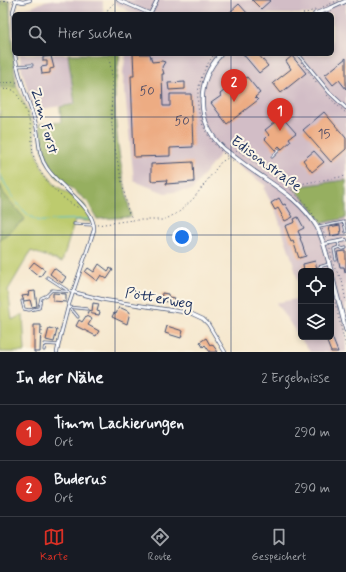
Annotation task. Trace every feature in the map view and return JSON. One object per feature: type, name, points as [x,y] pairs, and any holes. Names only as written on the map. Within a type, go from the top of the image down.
[{"type":"street","points":[[14,12],[16,0],[23,2],[30,0]]},
{"type":"street","points":[[118,0],[145,12]]},
{"type":"street","points":[[151,12],[157,0]]},
{"type":"street","points":[[321,12],[346,1]]},
{"type":"street","name":"Zum Forst","points":[[15,56],[21,82],[35,122],[39,150],[46,167],[57,182],[88,210],[92,216],[94,225]]},
{"type":"street","name":"Edisonstraße","points":[[219,56],[211,68],[204,83],[202,93],[202,108],[205,123],[211,135],[230,156],[294,199],[308,213],[324,244],[330,268]]},
{"type":"street","points":[[300,56],[330,92],[346,108]]},
{"type":"street","points":[[57,352],[68,307],[94,230],[94,225]]},
{"type":"street","points":[[324,244],[346,240]]},
{"type":"street","name":"Edisonstraße","points":[[334,285],[346,330]]},
{"type":"street","name":"Pötterweg","points":[[73,292],[105,300],[190,313],[203,319],[208,324],[225,352]]},
{"type":"lane","points":[[17,66],[32,65]]},
{"type":"lane","points":[[272,157],[280,150]]},
{"type":"lane","points":[[317,228],[344,222],[346,232]]},
{"type":"lane","points":[[74,224],[94,225]]},
{"type":"lane","points":[[338,241],[339,247]]},
{"type":"lane","points":[[336,260],[334,250],[339,247],[343,249],[346,248]]},
{"type":"lane","points":[[319,267],[329,264]]},
{"type":"lane","points":[[47,277],[67,290],[73,292]]},
{"type":"lane","points":[[22,301],[23,308],[26,310],[39,308],[41,298],[52,290],[67,290]]},
{"type":"lane","points":[[68,307],[87,309]]},
{"type":"lane","points":[[68,307],[78,317]]},
{"type":"lane","points":[[44,350],[45,344],[58,345]]},
{"type":"path","points":[[107,12],[118,0]]},
{"type":"path","points":[[308,12],[339,0]]},
{"type":"path","points":[[0,2],[11,1],[14,5]]},
{"type":"path","points":[[109,56],[112,80],[112,124],[127,208],[133,220]]},
{"type":"path","points":[[214,56],[205,68],[198,92],[200,120],[207,134],[218,149],[230,156],[234,162]]},
{"type":"path","points":[[0,83],[21,82]]},
{"type":"path","points":[[94,225],[133,220],[163,220],[179,212],[189,203],[221,162],[237,150],[288,186],[346,176]]},
{"type":"path","points":[[334,299],[346,347]]},
{"type":"path","points":[[42,327],[42,339],[45,344]]},
{"type":"shaded area","points":[[115,0],[346,0],[346,352],[310,352],[302,340],[334,340],[334,268],[298,268],[298,281],[276,212],[264,189],[266,186],[221,153],[192,190],[165,193],[134,181],[123,72],[126,56],[334,56],[334,12],[130,12],[115,3]]},
{"type":"shaded area","points":[[45,1],[103,1],[103,12],[19,12],[20,9],[32,7]]},
{"type":"shaded area","points":[[20,56],[68,56],[75,104],[34,110],[22,71]]},
{"type":"shaded area","points":[[298,299],[298,335],[276,303]]},
{"type":"green space","points":[[0,0],[10,1],[11,43],[16,84],[33,124],[36,150],[42,167],[54,184],[84,204],[93,222],[75,220],[62,262],[31,251],[8,290],[12,320],[23,314],[25,352],[0,352]]},
{"type":"green space","points":[[0,3],[9,3],[12,56],[13,56],[16,87],[0,87]]},
{"type":"green space","points":[[68,56],[120,56],[115,88],[117,137],[131,217],[97,219],[88,202],[56,176],[43,151],[39,124],[61,122],[60,107],[75,104]]},
{"type":"green space","points":[[346,180],[346,218],[322,223],[307,202],[293,187]]},
{"type":"green space","points":[[0,184],[4,194],[25,219],[0,240]]},
{"type":"building","points":[[252,0],[271,0],[261,9]]},
{"type":"building","points":[[239,4],[246,12],[230,12]]},
{"type":"building","points":[[51,56],[54,68],[50,69],[50,73],[42,74],[41,67],[47,66],[47,61],[43,61],[43,57]]},
{"type":"building","points":[[133,56],[150,56],[152,62],[165,62],[162,67],[164,74],[162,74],[163,106],[170,106],[170,94],[191,94],[193,147],[170,148],[170,156],[134,157],[131,76],[134,76]]},
{"type":"building","points":[[245,56],[260,56],[268,66],[259,73]]},
{"type":"building","points":[[292,56],[306,73],[281,93],[273,83],[291,69],[286,61]]},
{"type":"building","points":[[346,58],[346,89],[339,80],[333,85],[325,75]]},
{"type":"building","points":[[247,77],[260,93],[255,97],[258,100],[227,124],[211,103],[240,79],[241,81]]},
{"type":"building","points":[[185,82],[185,89],[169,90],[168,83]]},
{"type":"building","points":[[324,112],[346,138],[346,149],[331,162],[303,130]]},
{"type":"building","points":[[280,115],[296,133],[289,138],[291,141],[282,149],[279,146],[275,150],[265,139],[269,135],[265,130],[275,122],[274,120]]},
{"type":"building","points":[[314,151],[324,162],[312,172],[303,160]]},
{"type":"building","points":[[193,162],[194,182],[166,184],[167,180],[151,181],[151,164]]},
{"type":"building","points":[[279,198],[283,205],[285,204],[293,217],[285,221],[278,208],[275,210],[271,203]]},
{"type":"building","points":[[298,217],[304,228],[298,231],[306,256],[299,258],[293,241],[291,242],[285,226],[295,222],[294,219]]},
{"type":"building","points":[[340,225],[341,234],[331,236],[329,227]]},
{"type":"building","points":[[346,251],[345,272],[344,267],[340,267],[337,252]]},
{"type":"building","points":[[315,261],[317,268],[304,268],[303,264]]},
{"type":"building","points":[[34,262],[45,270],[40,277],[29,268]]},
{"type":"building","points":[[99,264],[108,271],[110,268],[113,270],[107,279],[101,275],[97,281],[85,272],[88,268],[94,272]]},
{"type":"building","points":[[54,268],[66,277],[62,283],[50,274]]},
{"type":"building","points":[[35,291],[37,306],[32,307],[30,300],[24,301],[22,296],[29,295],[28,292]]},
{"type":"building","points":[[53,293],[66,294],[66,302],[53,301]]},
{"type":"building","points":[[162,293],[168,294],[168,297],[175,298],[174,304],[161,300]]},
{"type":"building","points":[[93,303],[99,304],[97,311],[100,312],[99,315],[87,313],[89,310],[92,311]]},
{"type":"building","points":[[119,307],[130,312],[127,324],[112,317],[114,313],[116,314]]},
{"type":"building","points":[[86,316],[92,319],[88,325],[99,331],[96,336],[76,326],[79,320],[82,322]]},
{"type":"building","points":[[34,325],[41,325],[40,352],[34,352]]},
{"type":"building","points":[[167,326],[183,331],[181,338],[165,333]]},
{"type":"building","points":[[49,328],[57,330],[54,342],[46,340]]},
{"type":"building","points":[[206,338],[210,345],[212,344],[218,352],[210,352],[205,345],[203,347],[200,342]]},
{"type":"building","points":[[326,340],[333,340],[338,352],[331,352]]},
{"type":"waterway","points":[[0,172],[2,179],[10,193],[21,208],[34,218],[40,221],[90,219]]},
{"type":"place","name":"Buderus","points":[[234,102]]},
{"type":"place","name":"Timm Lackierungen","points":[[280,131]]}]
